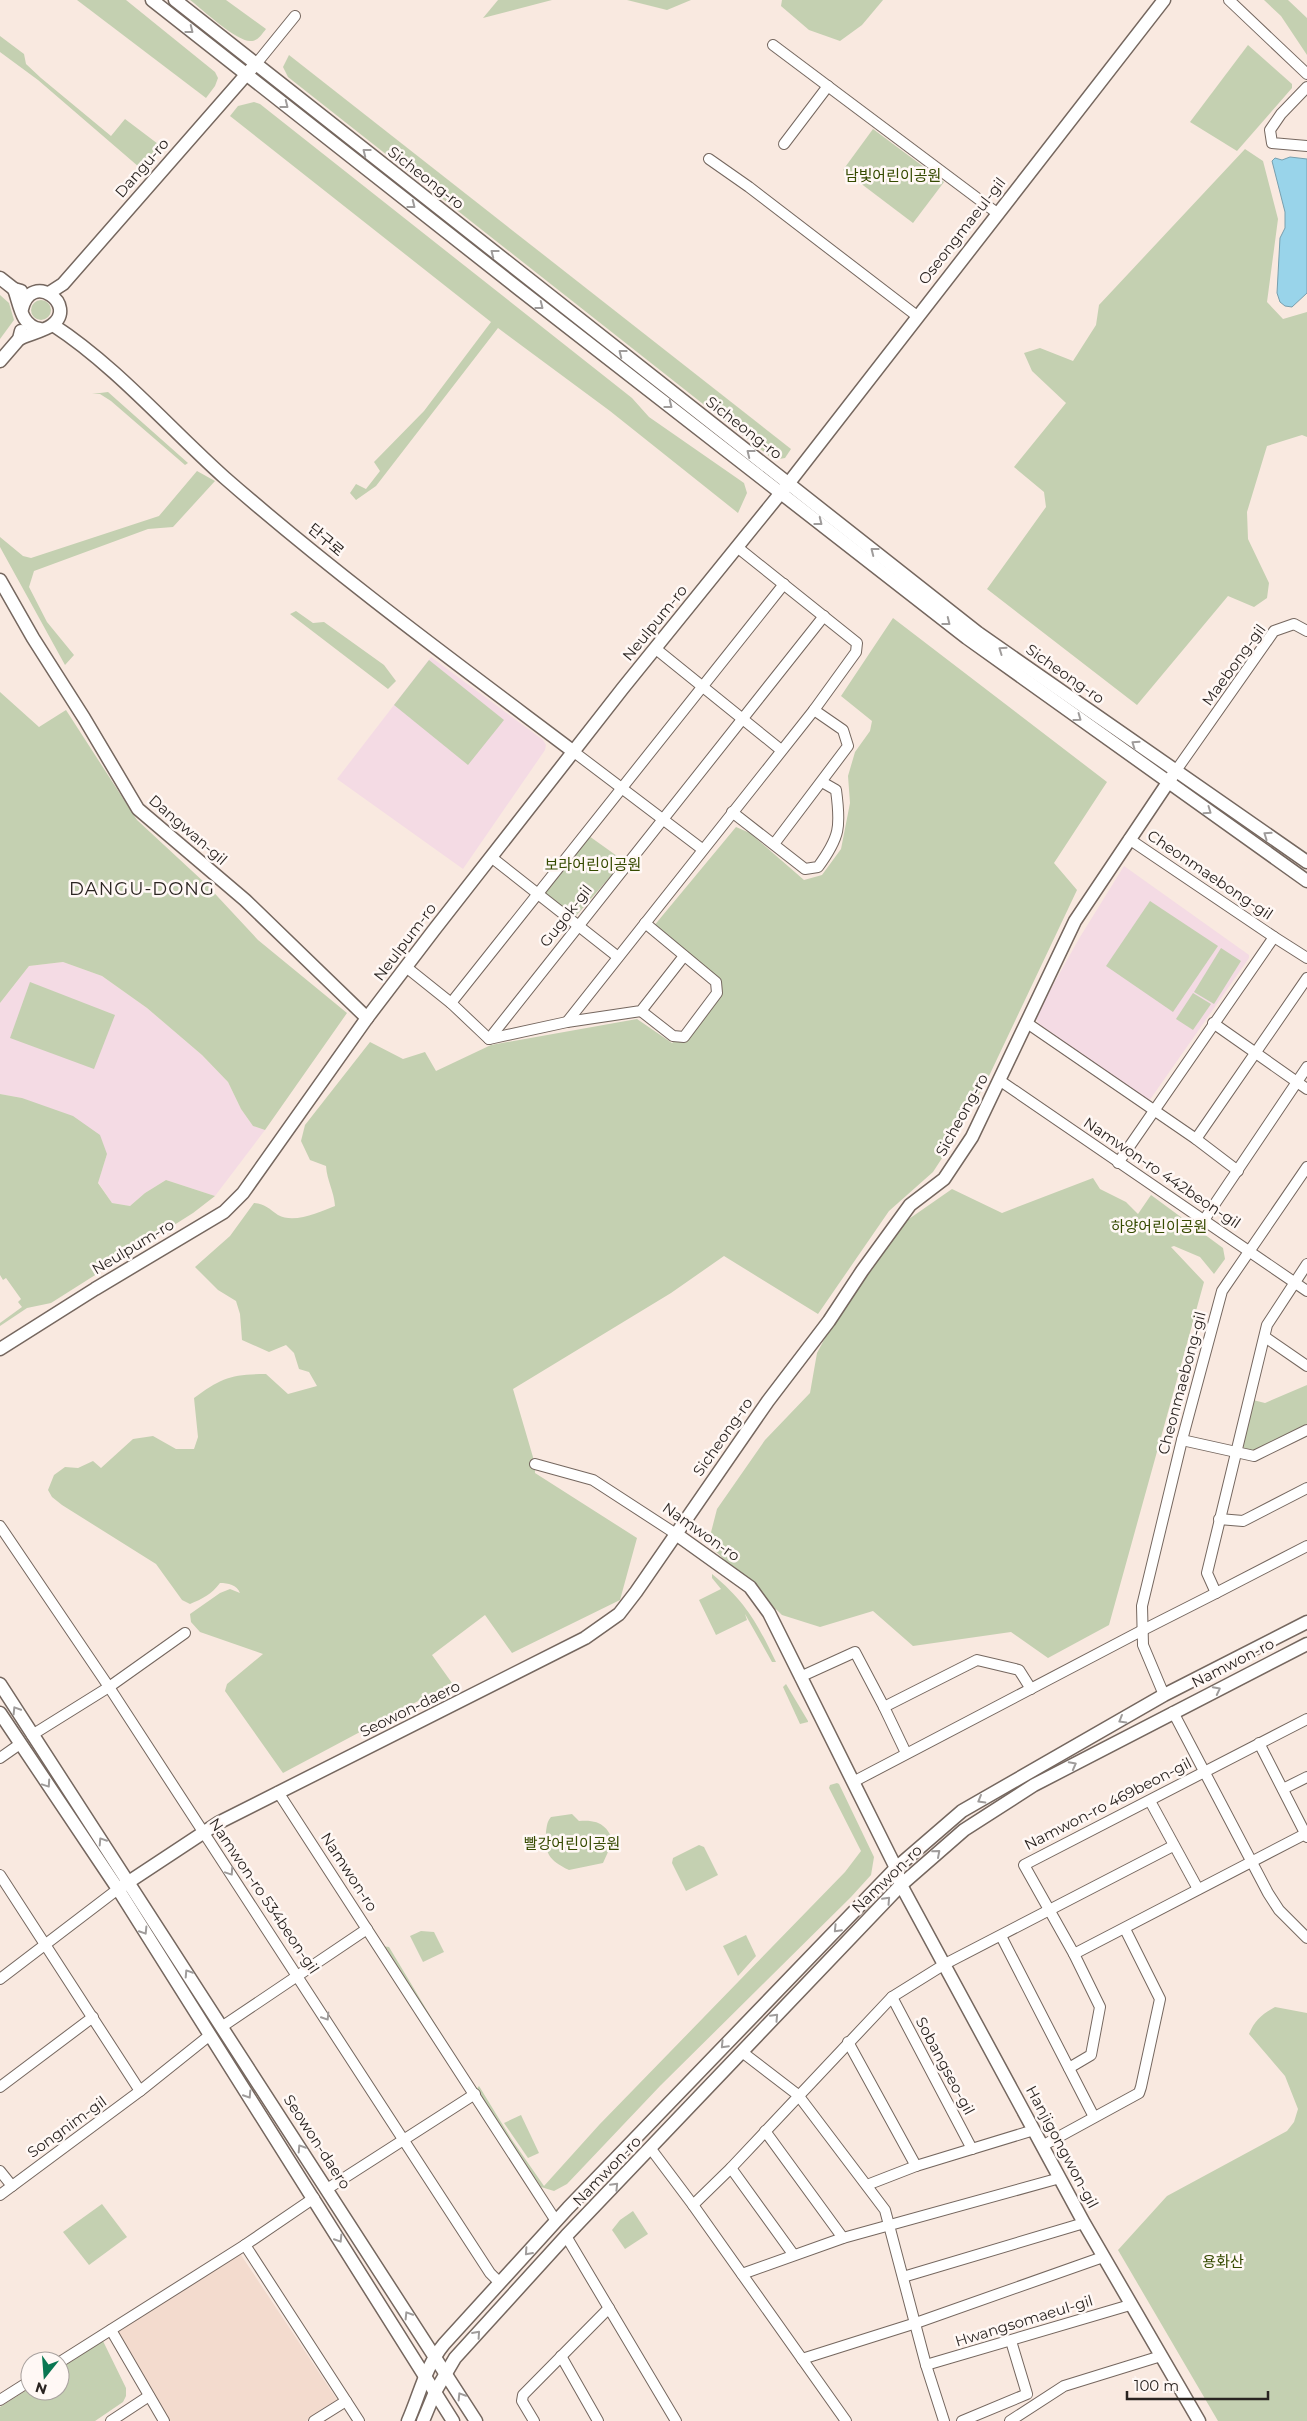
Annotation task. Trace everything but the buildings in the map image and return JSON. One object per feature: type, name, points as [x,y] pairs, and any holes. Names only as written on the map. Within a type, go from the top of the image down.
[{"type":"street","name":"Sicheong-ro","points":[[152,0],[518,289],[978,633],[1175,772],[1307,862]]},
{"type":"street","name":"Sicheong-ro","points":[[175,0],[784,488],[967,638],[1307,881]]},
{"type":"street","name":"Oseongmaeul-gil","points":[[784,488],[916,316],[1164,0]]},
{"type":"street","points":[[1229,0],[1307,74]]},
{"type":"street","points":[[256,64],[295,16]]},
{"type":"street","points":[[773,45],[997,213]]},
{"type":"street","name":"Dangu-ro","points":[[52,313],[63,284],[256,64]]},
{"type":"street","points":[[784,144],[828,86]]},
{"type":"street","points":[[1307,87],[1280,114],[1270,130],[1272,143],[1307,146]]},
{"type":"street","points":[[709,159],[749,187],[916,316]]},
{"type":"street","points":[[0,278],[14,289],[31,294]]},
{"type":"street","points":[[14,289],[23,314]]},
{"type":"street","points":[[0,361],[19,339],[52,313],[43,291],[31,294],[26,298],[19,339]]},
{"type":"street","name":"단구로","points":[[23,314],[34,328],[52,313],[70,336],[226,478],[424,640],[574,752]]},
{"type":"street","name":"Neulpum-ro","points":[[0,1349],[95,1289],[224,1212],[258,1174],[367,1018],[491,857],[784,488]]},
{"type":"street","points":[[567,1022],[814,710],[856,652],[857,643],[737,547]]},
{"type":"street","name":"Dangwan-gil","points":[[0,580],[33,638],[84,718],[138,809],[245,900],[367,1018]]},
{"type":"street","points":[[451,1003],[784,584]]},
{"type":"street","name":"Gugok-gil","points":[[489,1039],[577,925],[824,616]]},
{"type":"street","name":"Maebong-gil","points":[[1175,772],[1274,632],[1294,624],[1307,631]]},
{"type":"street","points":[[656,649],[781,750]]},
{"type":"street","points":[[774,844],[848,746],[843,730],[814,710]]},
{"type":"street","points":[[574,752],[702,850]]},
{"type":"street","points":[[1168,783],[1175,772]]},
{"type":"street","points":[[732,812],[806,869],[818,867],[833,847],[838,834],[836,790],[822,782]]},
{"type":"street","name":"Sicheong-ro","points":[[676,1534],[768,1401],[829,1321],[910,1204],[944,1179],[972,1137],[1075,921],[1168,783]]},
{"type":"street","name":"Cheonmaebong-gil","points":[[1129,839],[1307,958]]},
{"type":"street","points":[[491,857],[618,957]]},
{"type":"street","points":[[641,1011],[673,1036],[684,1037],[717,993],[716,982],[645,924]]},
{"type":"street","name":"Cheonmaebong-gil","points":[[1118,1163],[1274,937]]},
{"type":"street","points":[[406,967],[451,1003],[489,1039],[567,1022],[641,1011],[684,956]]},
{"type":"street","points":[[1196,1139],[1307,978]]},
{"type":"street","points":[[1027,1023],[1238,1170]]},
{"type":"street","points":[[1213,1023],[1307,1089]]},
{"type":"street","points":[[1204,1220],[1307,1067]]},
{"type":"street","name":"Namwon-ro 442beon-gil","points":[[999,1080],[1307,1291]]},
{"type":"street","name":"Cheonmaebong-gil","points":[[1164,1695],[1143,1645],[1141,1630],[1142,1606],[1182,1440],[1222,1291],[1307,1167]]},
{"type":"street","points":[[1216,1594],[1206,1573],[1267,1325],[1307,1264]]},
{"type":"street","points":[[1265,1337],[1307,1366]]},
{"type":"street","points":[[1182,1440],[1254,1456],[1307,1430]]},
{"type":"street","name":"Namwon-ro","points":[[535,1464],[593,1480],[676,1534],[750,1587],[768,1613],[896,1868]]},
{"type":"street","points":[[1219,1519],[1243,1521],[1307,1488]]},
{"type":"street","name":"Namwon-ro 534beon-gil","points":[[0,1526],[109,1687],[299,1976],[490,2273],[500,2283]]},
{"type":"street","name":"Seowon-daero","points":[[129,1882],[203,1832],[278,1792],[486,1689],[584,1638],[619,1614],[676,1534]]},
{"type":"street","points":[[853,1782],[1141,1630],[1216,1594],[1307,1546]]},
{"type":"street","name":"Namwon-ro","points":[[408,2421],[424,2376],[434,2356],[556,2221],[896,1868],[962,1811],[1164,1695],[1307,1622]]},
{"type":"street","points":[[0,1758],[32,1735],[109,1687],[185,1633]]},
{"type":"street","name":"Namwon-ro","points":[[423,2421],[435,2392],[455,2358],[566,2236],[901,1885],[964,1830],[1026,1790],[1307,1644]]},
{"type":"street","points":[[800,1677],[855,1652],[906,1753]]},
{"type":"street","points":[[884,1707],[977,1660],[1019,1670],[1031,1689]]},
{"type":"street","name":"Seowon-daero","points":[[0,1684],[223,2026],[476,2421]]},
{"type":"street","name":"Namwon-ro 469beon-gil","points":[[1164,1695],[1206,1772],[1251,1862],[1279,1910],[1307,1938]]},
{"type":"street","points":[[0,1713],[118,1889],[453,2421]]},
{"type":"street","name":"Namwon-ro 469beon-gil","points":[[1050,1909],[1024,1865],[1150,1802],[1307,1719]]},
{"type":"street","points":[[1074,1954],[1307,1835],[1259,1743]]},
{"type":"street","points":[[1283,1789],[1307,1777]]},
{"type":"street","name":"Namwon-ro","points":[[278,1792],[566,2236]]},
{"type":"street","points":[[1150,1802],[1198,1889]]},
{"type":"street","points":[[693,2205],[731,2168],[892,1997],[944,1964],[1173,1846]]},
{"type":"street","name":"Hanjigongwon-gil","points":[[896,1868],[901,1885],[1084,2223],[1199,2421]]},
{"type":"street","points":[[0,1876],[140,2091],[210,2035],[367,1929]]},
{"type":"street","points":[[0,1979],[129,1882]]},
{"type":"street","points":[[1050,1909],[1100,2007],[1091,2055],[1069,2068]]},
{"type":"street","points":[[1042,2146],[1139,2093],[1160,1999],[1126,1929]]},
{"type":"street","points":[[1001,1936],[1094,2118]]},
{"type":"street","name":"Sobangseo-gil","points":[[892,1997],[972,2149]]},
{"type":"street","points":[[0,2087],[93,2017]]},
{"type":"street","points":[[848,2042],[916,2166]]},
{"type":"street","points":[[742,2052],[798,2095],[884,2210],[890,2226],[926,2365],[944,2421]]},
{"type":"street","name":"Songnim-gil","points":[[0,2195],[140,2091]]},
{"type":"street","points":[[327,2189],[475,2094]]},
{"type":"street","points":[[867,2185],[916,2166],[1034,2130]]},
{"type":"street","points":[[765,2131],[843,2238]]},
{"type":"street","points":[[650,2150],[693,2205],[846,2421]]},
{"type":"street","points":[[731,2168],[793,2254]]},
{"type":"street","points":[[0,2171],[12,2186]]},
{"type":"street","points":[[742,2274],[793,2254],[843,2238],[1060,2178]]},
{"type":"street","points":[[70,2356],[245,2245],[314,2198]]},
{"type":"street","points":[[903,2278],[1084,2223]]},
{"type":"street","points":[[566,2236],[676,2421]]},
{"type":"street","points":[[245,2245],[359,2421]]},
{"type":"street","name":"Hwangsomaeul-gil","points":[[802,2359],[916,2323],[1103,2256]]},
{"type":"street","name":"Hwangsomaeul-gil","points":[[926,2365],[1130,2305]]},
{"type":"street","points":[[534,2421],[522,2401],[523,2395],[609,2308]]},
{"type":"street","points":[[110,2330],[164,2421]]},
{"type":"street","points":[[962,2421],[1027,2394],[1011,2341]]},
{"type":"street","points":[[561,2356],[598,2421]]},
{"type":"street","points":[[1010,2421],[1064,2386],[1161,2356]]},
{"type":"street","points":[[0,2400],[20,2387]]},
{"type":"street","points":[[111,2421],[149,2396]]},
{"type":"street","points":[[314,2421],[346,2401]]},
{"type":"shaded area","points":[[431,657],[543,740],[546,745],[545,750],[463,869],[337,779]]},
{"type":"shaded area","points":[[1124,866],[1249,955],[1249,958],[1149,1101],[1146,1102],[1039,1024],[1035,1017],[1080,937]]},
{"type":"shaded area","points":[[63,962],[102,976],[147,1008],[202,1055],[228,1082],[241,1109],[253,1126],[265,1130],[215,1196],[166,1180],[145,1193],[130,1206],[112,1203],[98,1182],[107,1154],[22,1098],[0,1094],[0,1003],[29,966]]},
{"type":"shaded area","points":[[239,2252],[338,2401],[306,2421],[167,2421],[117,2333]]},
{"type":"green space","points":[[77,0],[126,0],[215,72],[218,78],[215,86],[206,98]]},
{"type":"green space","points":[[190,0],[226,0],[266,29],[256,40],[245,40],[211,18]]},
{"type":"green space","points":[[498,0],[552,0],[483,18]]},
{"type":"green space","points":[[627,0],[691,0],[667,10]]},
{"type":"green space","points":[[782,0],[883,0],[862,25],[840,41],[809,30],[781,6]]},
{"type":"green space","points":[[1264,0],[1288,0],[1307,18],[1307,55],[1281,16]]},
{"type":"green space","points":[[0,36],[24,54],[26,64],[41,78],[111,136],[125,119],[162,147],[147,165],[152,168],[147,172],[139,167],[38,80],[0,52]]},
{"type":"green space","points":[[1248,45],[1292,84],[1292,88],[1237,151],[1190,122]]},
{"type":"green space","points":[[289,55],[791,449],[785,458],[779,459],[769,456],[288,77],[283,67]]},
{"type":"green space","points":[[254,102],[260,104],[632,398],[649,417],[744,483],[747,493],[738,513],[610,411],[498,328],[376,486],[356,500],[350,493],[356,484],[366,489],[380,471],[374,462],[424,411],[491,322],[230,116],[238,106]]},
{"type":"green space","name":"남빛어린이공원","points":[[873,129],[944,182],[913,223],[843,170]]},
{"type":"green space","points":[[1245,149],[1263,161],[1278,219],[1267,302],[1283,319],[1307,312],[1307,437],[1302,435],[1267,446],[1247,512],[1248,539],[1269,583],[1267,598],[1254,607],[1228,596],[1137,705],[987,589],[1046,507],[1044,492],[1014,467],[1066,403],[1032,371],[1024,353],[1040,348],[1073,361],[1096,325],[1099,305]]},
{"type":"green space","points":[[0,295],[9,303],[14,320],[0,339]]},
{"type":"green space","points":[[41,300],[48,303],[51,310],[48,317],[41,320],[34,317],[31,310],[34,303]]},
{"type":"green space","points":[[108,392],[188,463],[185,465],[111,401],[100,394],[92,394]]},
{"type":"green space","points":[[197,471],[215,481],[173,527],[148,529],[34,571],[29,587],[47,622],[74,655],[65,665],[0,547],[0,537],[23,556],[31,558],[159,516]]},
{"type":"green space","points":[[296,611],[313,623],[324,622],[384,665],[396,681],[388,689],[290,614]]},
{"type":"green space","points":[[893,618],[1107,782],[1054,863],[1077,890],[989,1076],[961,1129],[933,1172],[889,1211],[818,1314],[724,1256],[671,1293],[513,1389],[535,1464],[535,1473],[637,1538],[620,1600],[512,1653],[485,1615],[432,1655],[452,1683],[283,1773],[225,1691],[227,1684],[263,1654],[200,1632],[191,1622],[190,1614],[220,1593],[230,1589],[240,1593],[239,1590],[232,1585],[220,1583],[203,1598],[190,1604],[182,1600],[156,1564],[52,1497],[48,1490],[54,1475],[65,1467],[78,1468],[93,1461],[101,1468],[133,1439],[153,1436],[176,1449],[194,1449],[198,1437],[194,1398],[219,1382],[235,1376],[266,1374],[288,1394],[317,1386],[309,1372],[299,1369],[294,1353],[286,1345],[269,1352],[242,1340],[240,1314],[236,1301],[218,1290],[195,1267],[230,1236],[254,1203],[264,1206],[278,1215],[292,1218],[307,1216],[335,1206],[326,1166],[310,1160],[301,1141],[305,1125],[370,1042],[403,1059],[425,1052],[436,1071],[491,1045],[637,1019],[672,1043],[700,1020],[719,997],[717,978],[653,927],[736,827],[750,833],[804,880],[822,875],[841,849],[850,803],[848,776],[855,752],[870,731],[872,721],[841,696]]},
{"type":"green space","points":[[429,660],[504,720],[468,765],[394,705]]},
{"type":"green space","points":[[0,692],[39,727],[66,710],[137,820],[205,883],[258,940],[347,1013],[265,1130],[253,1126],[241,1109],[228,1082],[202,1055],[147,1008],[102,976],[63,962],[29,966],[0,1003]]},
{"type":"green space","name":"보라어린이공원","points":[[589,836],[624,861],[575,917],[544,893]]},
{"type":"green space","points":[[1150,901],[1218,946],[1173,1012],[1106,966]]},
{"type":"green space","points":[[1221,948],[1241,961],[1214,1004],[1194,992]]},
{"type":"green space","points":[[30,982],[115,1015],[94,1069],[10,1038]]},
{"type":"green space","points":[[1193,993],[1211,1004],[1193,1030],[1176,1019]]},
{"type":"green space","points":[[0,1094],[22,1098],[73,1116],[100,1135],[107,1154],[98,1183],[112,1203],[130,1206],[145,1193],[166,1180],[215,1196],[193,1213],[51,1303],[27,1308],[0,1326],[0,1323],[22,1307],[18,1302],[21,1299],[6,1278],[3,1280],[0,1275]]},
{"type":"green space","name":"하양어린이공원","points":[[1093,1178],[1100,1189],[1126,1202],[1138,1214],[1151,1195],[1223,1248],[1225,1259],[1214,1274],[1200,1257],[1174,1246],[1171,1247],[1204,1282],[1109,1625],[1048,1658],[1011,1632],[913,1646],[873,1611],[820,1627],[782,1615],[708,1544],[717,1509],[765,1440],[810,1393],[817,1353],[832,1325],[906,1221],[952,1189],[1002,1213]]},
{"type":"green space","points":[[1307,1385],[1307,1424],[1252,1452],[1241,1446],[1253,1400],[1265,1403]]},
{"type":"green space","points":[[712,1574],[734,1594],[750,1614],[776,1662],[772,1662],[745,1614],[747,1620],[716,1635],[699,1600],[721,1589],[712,1578]]},
{"type":"green space","points":[[786,1684],[808,1722],[800,1724],[783,1687]]},
{"type":"green space","points":[[837,1783],[874,1857],[871,1875],[660,2086],[567,2184],[554,2191],[541,2187],[475,2091],[479,2086],[512,2140],[544,2186],[599,2125],[845,1872],[861,1851],[829,1788],[830,1785]]},
{"type":"green space","name":"빨강어린이공원","points":[[572,1814],[579,1821],[593,1821],[607,1829],[615,1847],[608,1852],[603,1863],[569,1870],[556,1863],[549,1855],[546,1839],[549,1820],[551,1817]]},
{"type":"green space","points":[[699,1845],[704,1847],[718,1875],[686,1891],[672,1863],[673,1858]]},
{"type":"green space","points":[[421,1931],[434,1932],[444,1952],[423,1962],[410,1936]]},
{"type":"green space","points":[[746,1935],[756,1956],[738,1976],[723,1946]]},
{"type":"green space","points":[[382,1946],[389,1947],[464,2072]]},
{"type":"green space","name":"용화산","points":[[1275,2007],[1307,2013],[1307,2421],[1218,2421],[1118,2250],[1167,2196],[1287,2131],[1294,2122],[1298,2109],[1285,2076],[1249,2034],[1259,2018]]},
{"type":"green space","points":[[521,2115],[539,2153],[528,2158],[504,2123]]},
{"type":"green space","points":[[102,2204],[127,2237],[89,2265],[63,2232]]},
{"type":"green space","points":[[633,2211],[648,2234],[625,2249],[612,2230],[620,2220]]},
{"type":"green space","points":[[103,2341],[126,2388],[126,2396],[123,2402],[95,2421],[0,2421],[0,2407],[20,2394],[20,2401],[70,2401],[70,2362]]},
{"type":"water","points":[[1290,157],[1307,159],[1307,293],[1292,307],[1285,306],[1280,302],[1277,293],[1280,238],[1285,228],[1285,212],[1272,161],[1275,158],[1282,160]]},
{"type":"district","name":"DANGU-DONG","points":[[142,889]]}]
